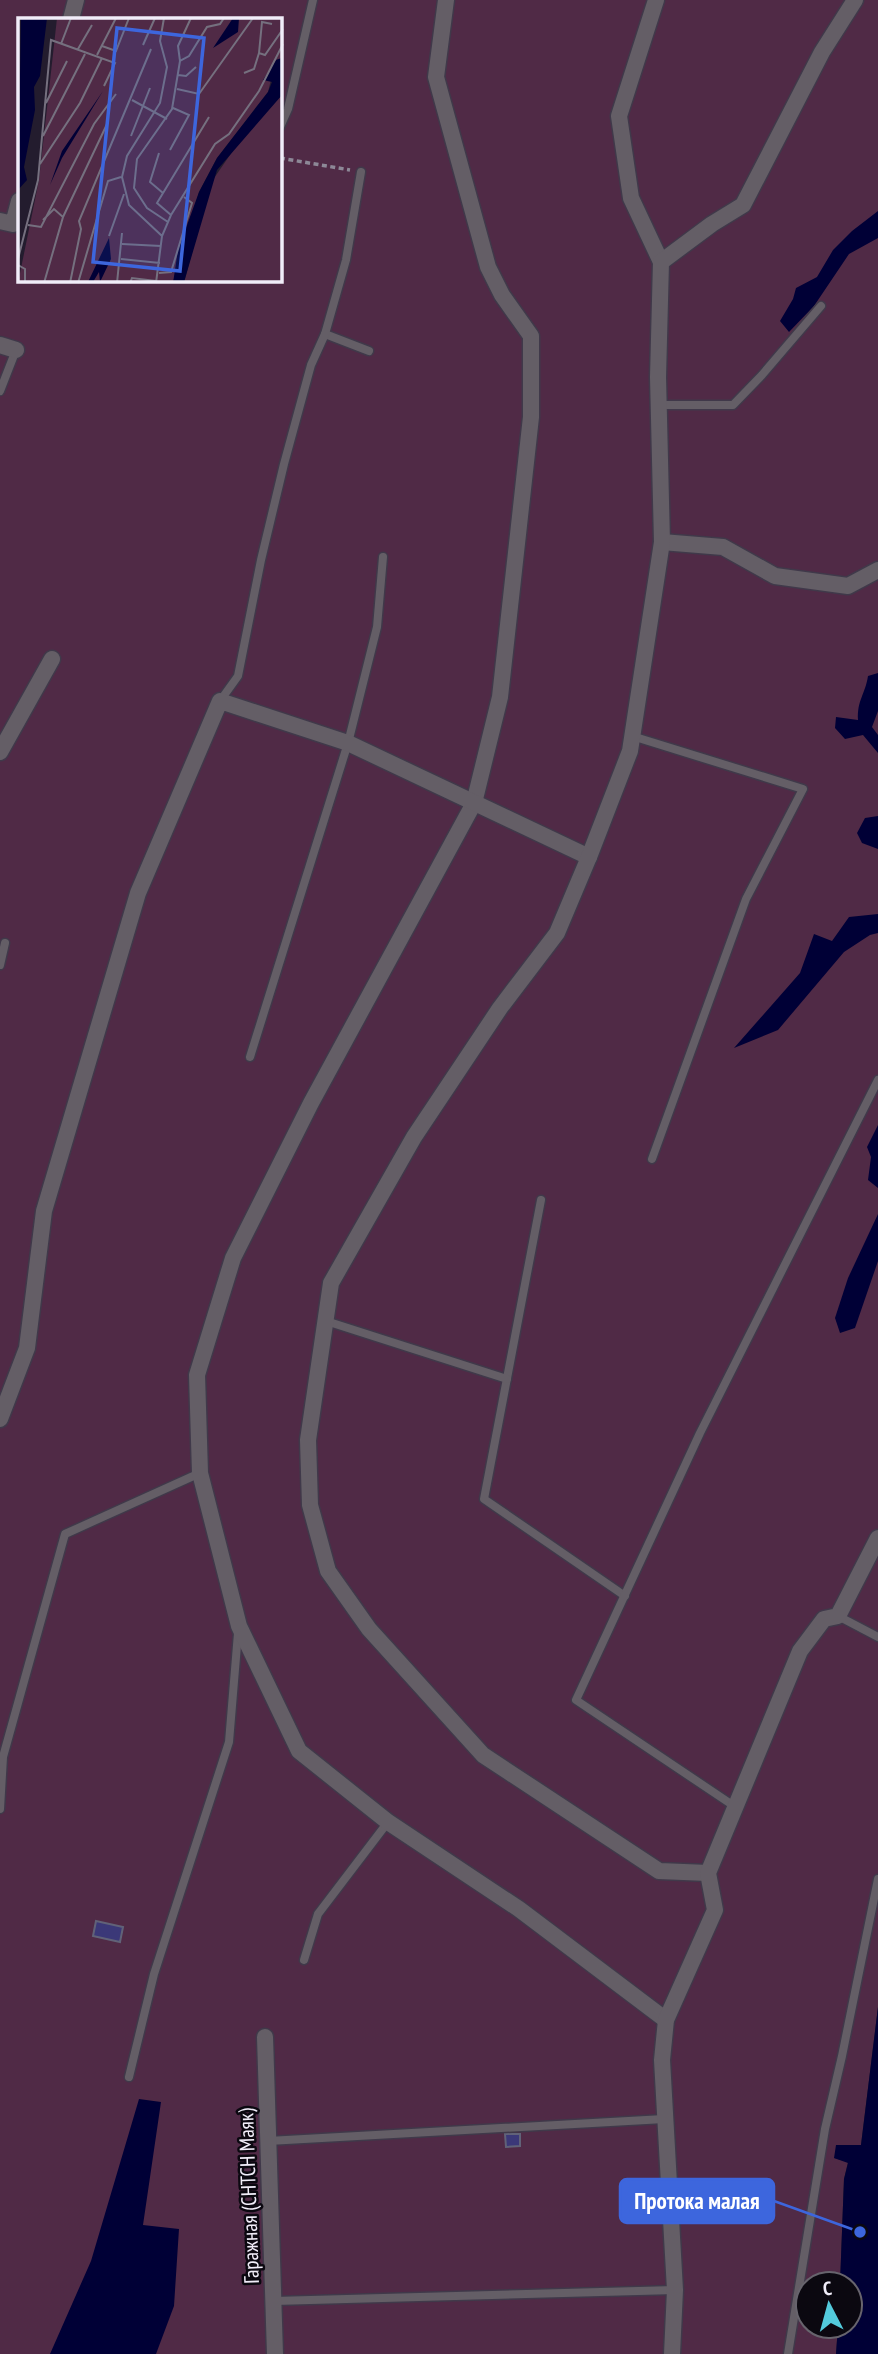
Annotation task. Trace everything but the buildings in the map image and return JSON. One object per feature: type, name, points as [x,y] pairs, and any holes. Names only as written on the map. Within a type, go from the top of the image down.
[{"type":"street","points":[[71,18],[76,0]]},
{"type":"street","points":[[446,0],[436,77],[488,267],[502,295],[531,336],[531,417],[500,697],[474,803],[311,1103],[233,1258],[197,1375],[200,1473],[239,1626],[299,1751],[388,1822],[519,1909],[666,2020]]},
{"type":"street","points":[[656,0],[619,116],[631,198],[661,262],[659,405],[662,542],[630,751],[556,933],[500,1008],[414,1137],[331,1283],[308,1440],[310,1505],[328,1571],[369,1629],[482,1755],[659,1871],[708,1873]]},
{"type":"street","points":[[661,262],[743,205],[822,52],[855,0]]},
{"type":"street","points":[[0,220],[13,223],[18,205]]},
{"type":"street","points":[[662,542],[723,547],[775,576],[848,586],[878,570]]},
{"type":"street","points":[[0,752],[52,659]]},
{"type":"street","points":[[0,1419],[27,1348],[44,1212],[138,893],[220,701],[348,743],[589,857]]},
{"type":"street","points":[[672,2354],[675,2290],[662,2060],[666,2020],[715,1910],[708,1873],[800,1651],[824,1619],[838,1616],[878,1538]]},
{"type":"street","name":"Гаражная (СНТСН Маяк)","points":[[265,2037],[275,2354]]},
{"type":"lane","points":[[282,122],[288,108],[313,0]]},
{"type":"lane","points":[[220,701],[238,676],[261,560],[284,464],[311,365],[325,334],[346,260],[360,172]]},
{"type":"lane","points":[[659,405],[733,405],[821,306]]},
{"type":"lane","points":[[325,334],[369,351]]},
{"type":"lane","points":[[0,391],[8,347]]},
{"type":"lane","points":[[250,1057],[348,743],[377,626],[383,557]]},
{"type":"lane","points":[[632,736],[803,789],[746,899],[652,1159]]},
{"type":"lane","points":[[0,965],[5,943]]},
{"type":"lane","points":[[734,1806],[576,1700],[700,1433],[878,1080]]},
{"type":"lane","points":[[541,1200],[484,1499],[625,1596]]},
{"type":"lane","points":[[326,1321],[507,1379]]},
{"type":"lane","points":[[0,1808],[3,1757],[65,1534],[200,1473]]},
{"type":"lane","points":[[838,1616],[878,1637]]},
{"type":"lane","points":[[129,2077],[154,1974],[229,1742],[239,1626]]},
{"type":"lane","points":[[304,1960],[318,1914],[388,1822]]},
{"type":"lane","points":[[788,2354],[825,2129],[878,1879]]},
{"type":"lane","points":[[268,2141],[664,2119]]},
{"type":"lane","points":[[274,2301],[675,2290]]},
{"type":"path","points":[[282,158],[360,172]]},
{"type":"shaded area","points":[[0,0],[878,0],[878,2007],[861,2145],[834,2158],[848,2162],[844,2179],[841,2270],[794,2270],[794,2340],[837,2340],[836,2354],[0,2354]]},
{"type":"shaded area","points":[[878,211],[878,238],[849,254],[814,306],[789,332],[780,321],[796,288],[817,277],[833,250]]},
{"type":"shaded area","points":[[878,673],[878,711],[872,727],[878,735],[878,753],[863,735],[845,739],[835,728],[836,717],[858,720],[868,676]]},
{"type":"shaded area","points":[[878,816],[878,849],[862,843],[857,833],[865,818]]},
{"type":"shaded area","points":[[878,914],[878,933],[870,935],[844,952],[778,1030],[734,1048],[800,973],[814,934],[832,941],[849,917]]},
{"type":"shaded area","points":[[878,1125],[878,1188],[868,1180],[871,1157],[867,1147]]},
{"type":"shaded area","points":[[878,1214],[878,1261],[855,1328],[840,1333],[835,1318],[848,1278]]},
{"type":"shaded area","points":[[878,2007],[878,2354],[836,2354],[837,2340],[864,2340],[864,2270],[841,2270],[844,2179],[848,2163],[834,2158],[836,2145],[861,2145]]},
{"type":"shaded area","points":[[139,2099],[161,2102],[143,2225],[179,2229],[174,2306],[156,2354],[50,2354],[91,2261]]},
{"type":"place","name":"Протока малая","points":[[860,2232]]}]
